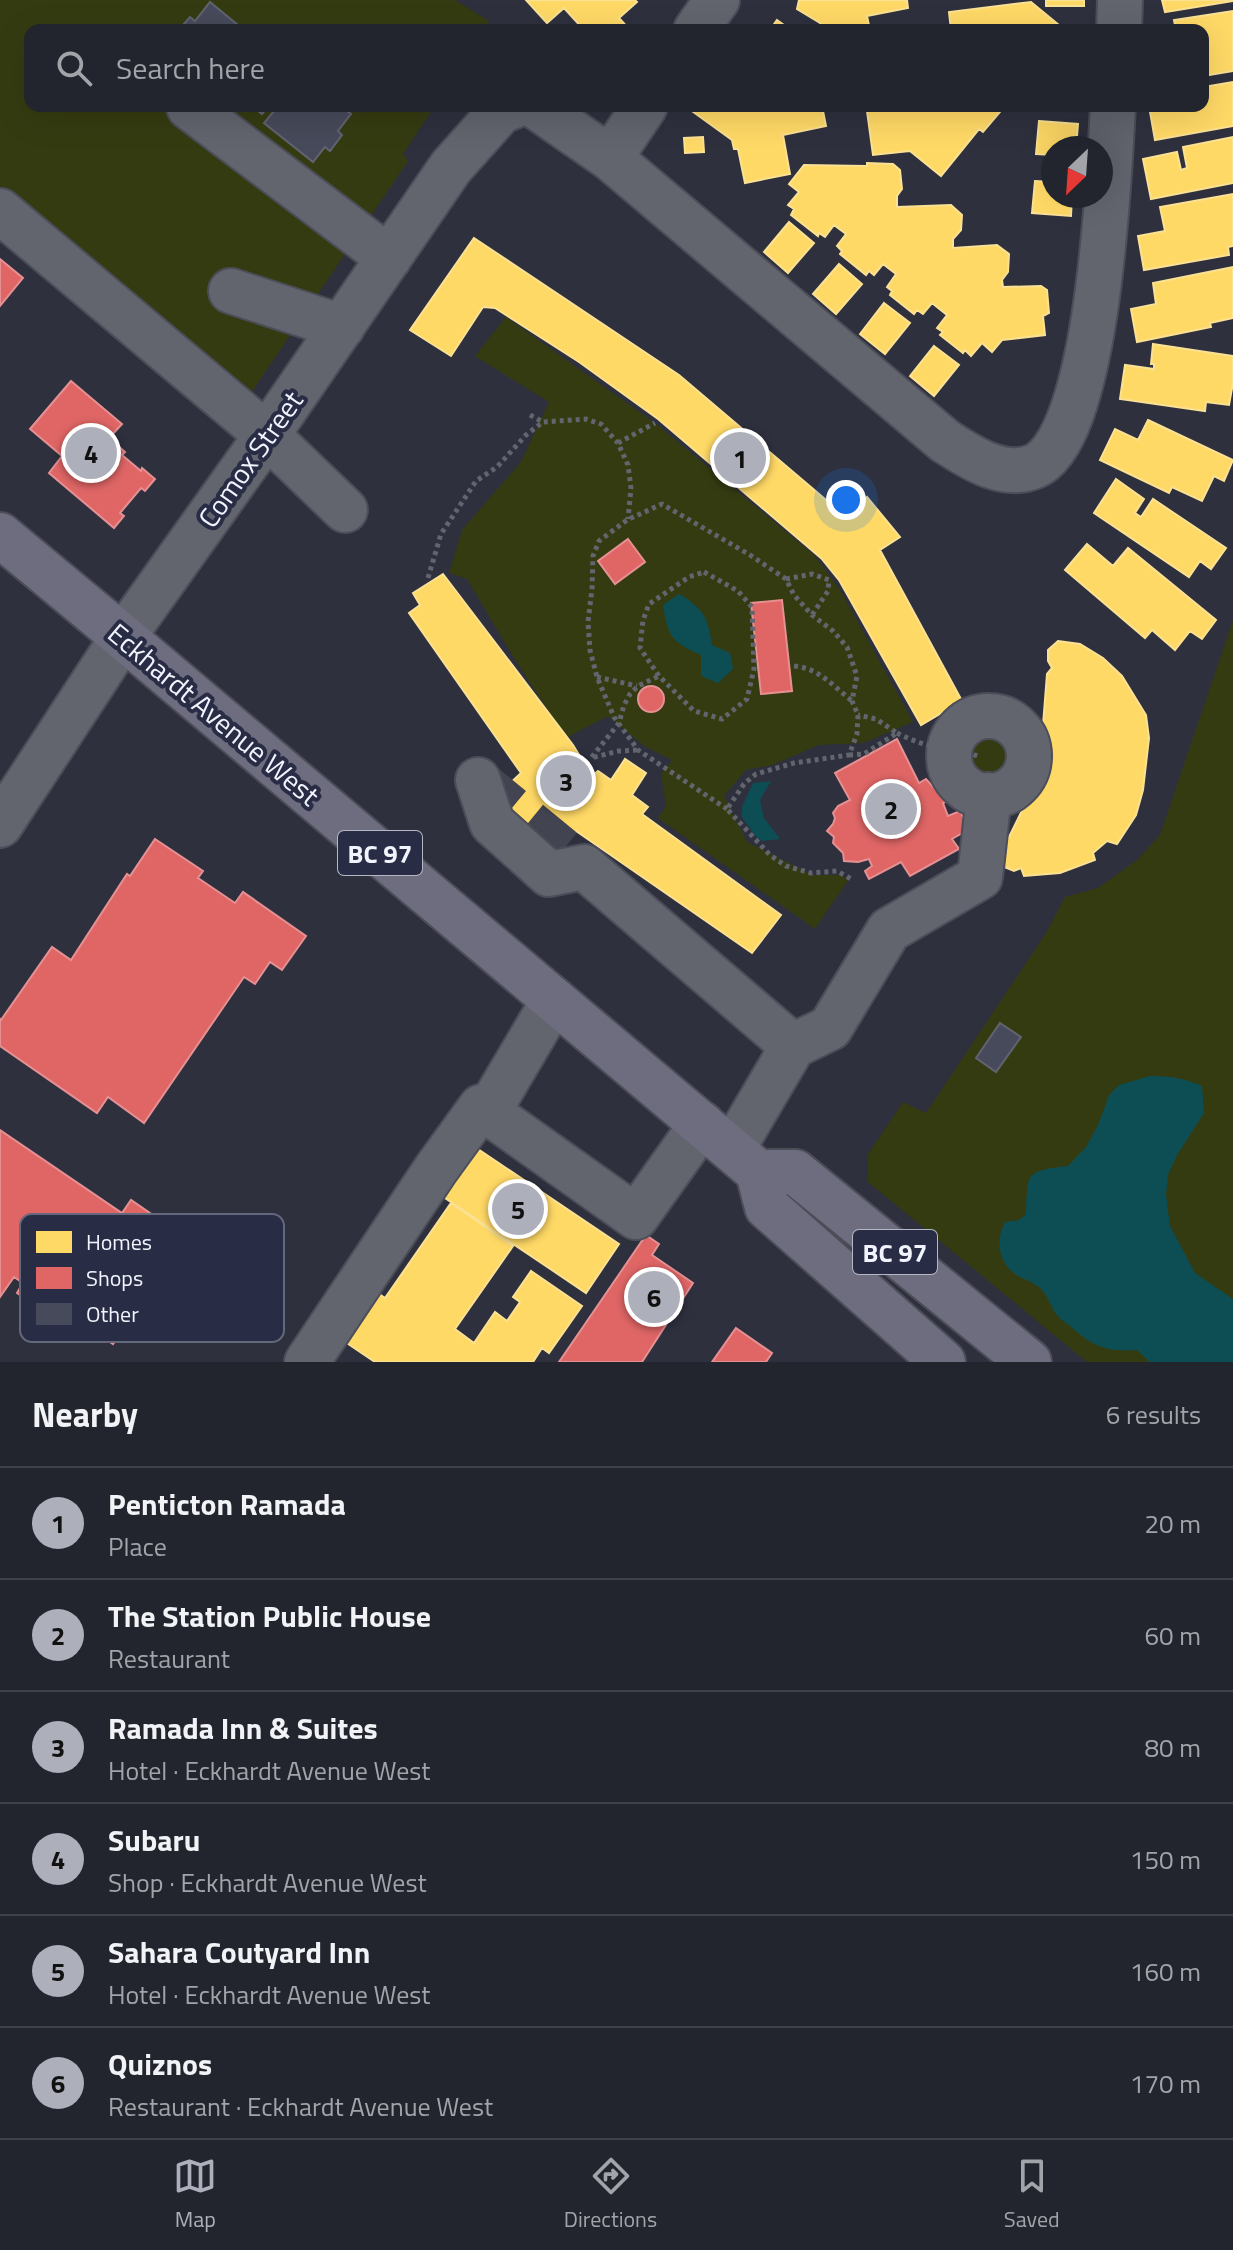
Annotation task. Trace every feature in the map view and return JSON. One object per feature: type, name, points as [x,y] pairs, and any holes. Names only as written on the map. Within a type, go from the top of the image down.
[{"type":"highway","name":"Eckhardt Avenue West","points":[[0,535],[731,1149]]},
{"type":"highway","name":"BC 97","points":[[731,1149],[767,1207],[943,1362]]},
{"type":"highway","name":"BC 97","points":[[731,1149],[795,1172],[1029,1362]]},
{"type":"highway","points":[[881,1308],[895,1345],[896,1362]]},
{"type":"street","points":[[700,24],[717,0]]},
{"type":"street","points":[[1119,24],[1120,0]]},
{"type":"street","points":[[196,112],[389,258]]},
{"type":"street","name":"Comox Street","points":[[0,825],[123,637],[267,435],[451,167],[500,112]]},
{"type":"street","points":[[544,112],[610,158],[945,441],[970,457],[1006,469],[1037,465],[1057,448],[1070,418],[1086,363],[1102,260],[1113,112]]},
{"type":"street","points":[[610,158],[641,112]]},
{"type":"street","points":[[0,211],[267,435],[345,510]]},
{"type":"street","points":[[231,291],[342,327]]},
{"type":"street","points":[[982,716],[998,716],[1014,723],[1027,742],[1029,764],[1023,778],[1011,790],[996,796],[977,795],[961,785],[951,769],[949,750],[954,734],[966,722],[982,716]]},
{"type":"street","points":[[478,780],[492,823],[549,874],[584,867],[793,1046]]},
{"type":"street","points":[[307,1362],[481,1107],[636,1217],[731,1149],[793,1046],[830,1028],[889,930],[980,877],[989,795]]},
{"type":"street","points":[[488,1112],[554,1000]]},
{"type":"path","points":[[530,415],[543,422],[586,419],[601,424],[618,443],[628,465],[631,488],[627,520]]},
{"type":"path","points":[[428,578],[441,534],[476,481],[497,467],[526,435],[543,422]]},
{"type":"path","points":[[618,443],[655,423]]},
{"type":"path","points":[[852,701],[857,676],[847,647],[794,595],[786,579],[750,555],[662,504],[627,520],[599,541],[593,556],[588,622],[590,650],[597,677],[614,717],[638,750],[727,809],[770,855],[786,866],[811,873],[837,871],[853,880]]},
{"type":"path","points":[[704,572],[738,591],[752,607],[754,669],[747,699],[722,719],[694,711],[659,676],[640,648],[643,620],[649,604],[689,577],[704,572]]},
{"type":"path","points":[[786,579],[812,574],[829,580],[828,591],[812,615]]},
{"type":"path","points":[[794,666],[807,667],[828,679],[852,701],[858,715],[857,734],[849,755]]},
{"type":"path","points":[[638,750],[591,758],[619,723],[630,694],[638,686],[659,676]]},
{"type":"path","points":[[597,677],[638,686]]},
{"type":"path","points":[[858,715],[876,719],[917,742],[949,750]]},
{"type":"path","points":[[856,761],[897,733]]},
{"type":"path","points":[[727,809],[744,784],[756,774],[794,763],[864,754]]},
{"type":"shaded area","points":[[0,0],[455,0],[489,21],[487,24],[24,24],[24,112],[431,112],[403,154],[408,161],[232,421],[0,231]]},
{"type":"shaded area","points":[[506,317],[655,423],[814,555],[840,590],[913,722],[863,743],[819,745],[772,765],[746,770],[724,796],[747,842],[813,875],[839,875],[849,879],[815,929],[658,818],[666,806],[661,774],[672,760],[644,746],[608,716],[566,738],[467,579],[449,573],[462,530],[521,462],[549,402],[475,356]]},
{"type":"shaded area","points":[[679,594],[703,614],[712,645],[730,653],[733,669],[718,683],[701,676],[701,655],[678,642],[670,631],[663,605]]},
{"type":"shaded area","points":[[1233,620],[1233,1362],[1087,1362],[868,1182],[868,1154],[903,1102],[926,1113],[1046,933],[1065,897],[1098,888],[1137,860],[1160,835]]},
{"type":"shaded area","points":[[989,730],[1007,737],[1014,755],[1007,773],[989,780],[971,773],[964,755],[971,737]]},
{"type":"shaded area","points":[[771,781],[760,800],[764,818],[780,839],[762,841],[742,817],[742,807],[753,783]]},
{"type":"shaded area","points":[[1150,1076],[1176,1078],[1202,1086],[1204,1113],[1177,1155],[1168,1175],[1166,1195],[1170,1226],[1195,1273],[1233,1299],[1233,1362],[1150,1362],[1137,1350],[1109,1349],[1093,1343],[1058,1316],[1040,1288],[1011,1271],[1000,1252],[1000,1237],[1005,1222],[1019,1220],[1026,1214],[1031,1176],[1043,1170],[1068,1166],[1086,1147],[1109,1095],[1119,1085]]},
{"type":"building: Homes","points":[[526,0],[637,2],[619,18],[624,24],[579,24],[564,8],[547,23]]},
{"type":"building: Homes","points":[[799,0],[907,0],[908,8],[867,16],[869,24],[820,24],[797,9]]},
{"type":"building: Homes","points":[[1046,0],[1084,0],[1084,6],[1046,6]]},
{"type":"building: Homes","points":[[1162,0],[1233,0],[1233,1],[1165,12]]},
{"type":"building: Homes","points":[[1031,2],[1058,24],[950,24],[949,12]]},
{"type":"building: Homes","points":[[1233,11],[1233,71],[1209,75],[1209,24],[1175,24],[1174,20]]},
{"type":"building: Homes","points":[[1233,82],[1233,126],[1155,140],[1150,112],[1209,112],[1209,86]]},
{"type":"building: Homes","points":[[693,112],[823,112],[826,126],[783,135],[790,174],[745,183],[738,149],[734,149],[732,140]]},
{"type":"building: Homes","points":[[867,112],[1000,112],[983,132],[979,129],[941,176],[910,151],[873,155]]},
{"type":"building: Homes","points":[[1039,121],[1078,124],[1077,136],[1041,136],[1041,154],[1036,154]]},
{"type":"building: Homes","points":[[703,137],[704,152],[685,153],[684,138]]},
{"type":"building: Homes","points":[[1233,137],[1233,183],[1151,199],[1143,159],[1177,152],[1181,170],[1187,168],[1183,147]]},
{"type":"building: Homes","points":[[867,163],[893,164],[900,170],[902,189],[897,196],[897,207],[951,205],[962,215],[961,230],[953,239],[953,248],[997,245],[1009,254],[1003,287],[1041,286],[1047,290],[1049,313],[1043,316],[1045,335],[1002,340],[992,352],[982,343],[971,356],[965,350],[963,353],[940,335],[943,332],[937,328],[947,315],[932,303],[923,314],[917,310],[914,314],[890,295],[892,291],[887,287],[896,274],[883,264],[874,275],[869,271],[866,275],[840,254],[842,251],[837,246],[846,234],[834,225],[825,237],[819,233],[818,236],[791,215],[794,209],[788,205],[799,192],[789,184],[804,165],[867,166]]},
{"type":"building: Homes","points":[[1035,181],[1041,181],[1041,208],[1071,208],[1071,216],[1032,213]]},
{"type":"building: Homes","points":[[1233,194],[1233,246],[1228,247],[1229,255],[1144,270],[1138,236],[1165,231],[1160,207]]},
{"type":"building: Homes","points":[[789,222],[814,243],[788,273],[764,252]]},
{"type":"building: Homes","points":[[474,238],[679,375],[845,516],[867,497],[900,537],[880,550],[962,701],[921,725],[839,580],[822,559],[658,419],[579,362],[495,308],[483,307],[451,356],[410,330]]},
{"type":"building: Homes","points":[[839,264],[862,284],[836,314],[813,294]]},
{"type":"building: Homes","points":[[1233,267],[1233,318],[1210,323],[1211,327],[1137,342],[1131,309],[1156,304],[1153,283]]},
{"type":"building: Homes","points":[[884,303],[910,323],[885,354],[860,334]]},
{"type":"building: Homes","points":[[1153,344],[1233,356],[1229,405],[1206,402],[1205,411],[1120,399],[1125,365],[1154,369],[1154,364],[1151,364]]},
{"type":"building: Homes","points":[[934,346],[959,365],[934,396],[910,376]]},
{"type":"building: Homes","points":[[1148,420],[1233,460],[1224,481],[1214,476],[1202,501],[1172,487],[1169,493],[1100,460],[1115,429],[1138,440]]},
{"type":"building: Homes","points":[[1116,479],[1144,499],[1135,513],[1141,517],[1153,499],[1226,548],[1211,569],[1200,561],[1189,577],[1094,513]]},
{"type":"building: Homes","points":[[1087,544],[1113,566],[1128,548],[1216,620],[1202,639],[1190,631],[1175,650],[1152,630],[1145,638],[1065,570]]},
{"type":"building: Homes","points":[[443,574],[573,745],[592,776],[598,771],[611,780],[625,759],[646,773],[632,795],[648,807],[642,814],[781,915],[752,953],[576,831],[546,860],[488,804],[521,773],[409,613],[420,605],[413,593]]},
{"type":"building: Homes","points":[[1058,641],[1080,644],[1103,658],[1122,676],[1146,715],[1149,738],[1143,790],[1136,815],[1117,844],[1107,841],[1093,853],[1095,860],[1060,873],[1024,876],[1021,868],[1014,871],[1002,866],[1003,843],[1009,837],[1039,776],[1047,674],[1052,668],[1048,650]]},
{"type":"building: Homes","points":[[469,1143],[619,1244],[586,1293],[436,1192]]},
{"type":"building: Homes","points":[[451,1203],[513,1246],[455,1329],[474,1343],[495,1312],[507,1321],[520,1302],[513,1297],[531,1271],[582,1306],[549,1353],[542,1348],[533,1362],[375,1362],[335,1335],[369,1287],[385,1298]]},
{"type":"building: Shops","points":[[0,259],[23,278],[0,306]]},
{"type":"building: Shops","points":[[71,381],[122,424],[109,438],[125,452],[122,455],[155,479],[145,491],[141,488],[120,513],[124,516],[114,528],[49,473],[62,456],[30,429]]},
{"type":"building: Shops","points":[[628,539],[645,562],[615,584],[598,561]]},
{"type":"building: Shops","points":[[782,600],[792,691],[761,694],[751,603]]},
{"type":"building: Shops","points":[[651,686],[660,690],[664,699],[660,708],[651,712],[642,708],[638,699],[642,690]]},
{"type":"building: Shops","points":[[897,739],[919,783],[926,779],[934,788],[947,785],[954,798],[943,803],[948,816],[960,811],[969,829],[952,839],[959,849],[910,876],[901,862],[869,879],[865,871],[872,866],[869,859],[844,861],[843,853],[833,843],[834,837],[827,831],[833,824],[833,813],[838,806],[850,800],[835,773]]},
{"type":"building: Shops","points":[[155,839],[203,871],[198,878],[235,903],[243,892],[306,936],[282,970],[270,962],[255,984],[244,977],[144,1123],[108,1097],[97,1113],[0,1046],[0,1019],[52,947],[71,960],[127,874],[130,876]]},
{"type":"building: Shops","points":[[0,1130],[122,1213],[131,1200],[151,1214],[20,1214],[20,1281],[14,1277],[0,1297]]},
{"type":"building: Shops","points":[[646,1235],[659,1244],[652,1255],[693,1283],[642,1362],[559,1362]]},
{"type":"building: Shops","points":[[736,1328],[772,1353],[766,1362],[712,1362]]},
{"type":"building: Other","points":[[210,2],[237,24],[184,24],[190,17],[195,21]]},
{"type":"building: Other","points":[[273,112],[351,114],[338,131],[342,135],[330,151],[325,147],[313,162],[264,123]]},
{"type":"building: Other","points":[[1000,1023],[1021,1037],[996,1072],[976,1058]]},
{"type":"tunnel","points":[[478,780],[584,867]]},
{"type":"place","name":"Subaru","points":[[91,453]]},
{"type":"place","name":"Penticton Ramada","points":[[740,458]]},
{"type":"place","name":"Ramada Inn & Suites","points":[[566,781]]},
{"type":"place","name":"The Station Public House","points":[[891,809]]},
{"type":"place","name":"Sahara Coutyard Inn","points":[[518,1209]]},
{"type":"place","name":"Quiznos","points":[[654,1297]]}]
